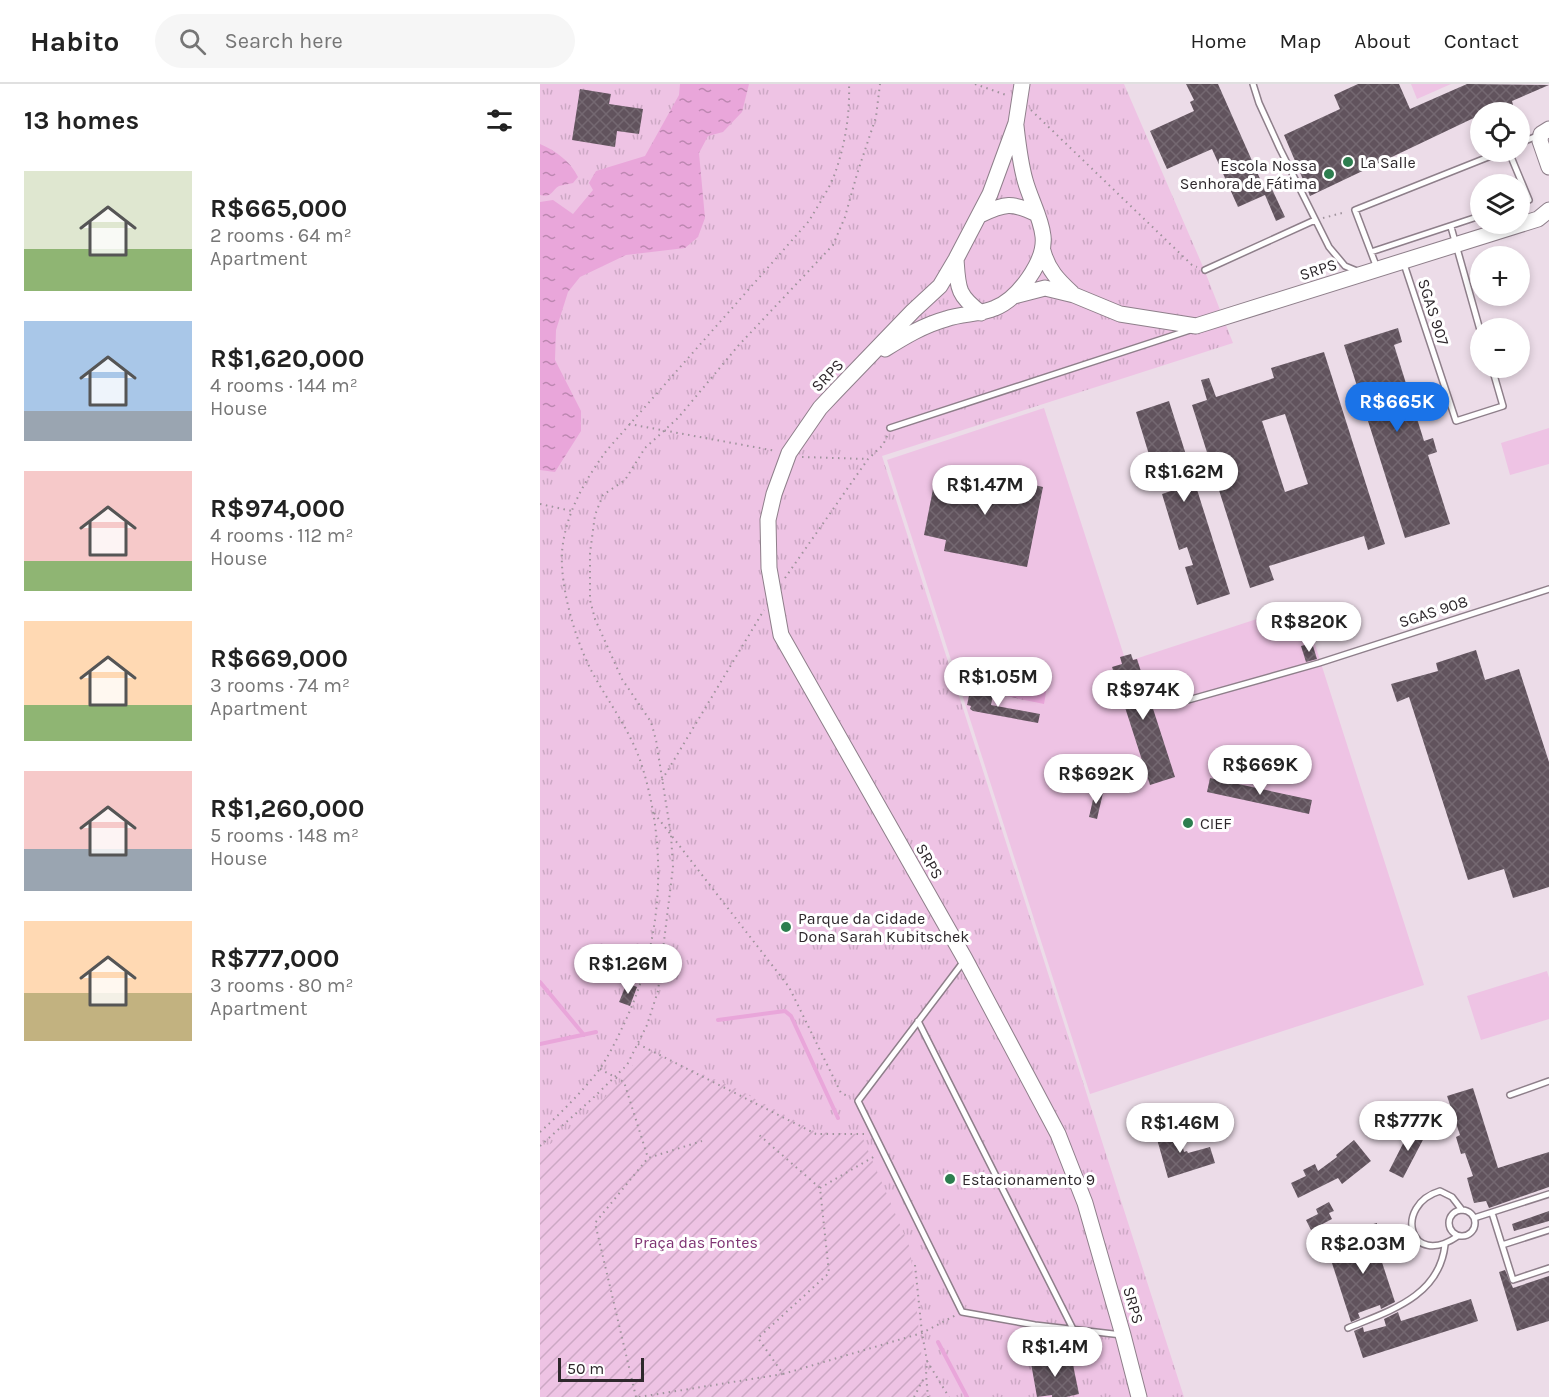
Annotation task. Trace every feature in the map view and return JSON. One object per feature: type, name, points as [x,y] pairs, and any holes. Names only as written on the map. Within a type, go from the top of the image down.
[{"type":"main road","name":"SRPS","points":[[1022,84],[1016,123],[990,194],[956,260],[939,286],[820,408],[789,453],[774,494],[768,520],[769,568],[781,635],[798,669],[965,959],[1058,1134],[1085,1203],[1139,1397]]},
{"type":"main road","name":"SRPS","points":[[1016,123],[1020,161],[1037,214],[1047,265],[1074,295]]},
{"type":"main road","points":[[1545,131],[1540,141],[1549,167]]},
{"type":"main road","points":[[980,215],[998,206],[1011,204],[1037,214]]},
{"type":"main road","name":"SRPS","points":[[1014,296],[1045,288],[1074,295],[1120,314],[1196,327],[1545,216]]},
{"type":"main road","name":"SRPS","points":[[865,362],[904,337],[931,324],[963,314],[981,313],[996,308],[1014,296],[1025,283],[1043,251]]},
{"type":"main road","points":[[956,260],[957,284],[964,300],[981,313]]},
{"type":"lane","points":[[1253,84],[1259,103],[1314,220],[1329,247],[1345,266],[1371,272],[1371,252],[1355,210],[1475,162]]},
{"type":"lane","points":[[1530,138],[1545,131]]},
{"type":"lane","points":[[1205,270],[1314,220]]},
{"type":"lane","points":[[1371,252],[1470,220]]},
{"type":"lane","points":[[1451,227],[1477,318]]},
{"type":"lane","name":"SGAS 907","points":[[1404,262],[1456,421],[1503,406],[1495,378]]},
{"type":"lane","points":[[890,428],[1196,327]]},
{"type":"lane","name":"SGAS 908","points":[[1180,702],[1326,660],[1549,588]]},
{"type":"lane","points":[[965,959],[858,1101],[962,1312],[1035,1325],[1123,1335]]},
{"type":"lane","points":[[918,1021],[1073,1329]]},
{"type":"lane","points":[[1510,1095],[1549,1081]]},
{"type":"lane","points":[[1458,1236],[1446,1245],[1426,1246],[1416,1239],[1412,1232],[1412,1221],[1417,1205],[1427,1195],[1440,1191],[1452,1197],[1462,1210]]},
{"type":"lane","points":[[1474,1218],[1549,1194]]},
{"type":"lane","points":[[1467,1211],[1474,1218],[1472,1232],[1463,1237],[1450,1231],[1448,1221],[1453,1213],[1467,1211]]},
{"type":"lane","points":[[1492,1213],[1513,1280],[1549,1268]]},
{"type":"lane","points":[[1502,1245],[1549,1230]]},
{"type":"lane","points":[[1348,1328],[1388,1312],[1418,1296],[1437,1272],[1444,1258],[1446,1245]]},
{"type":"path","points":[[540,1132],[563,1111],[600,1068],[632,1009],[652,945],[658,902],[657,839],[642,765],[621,721],[591,669],[575,630],[566,593],[562,552],[572,511],[587,477],[607,450],[809,221],[833,177],[845,136],[849,84]]},
{"type":"path","points":[[540,1146],[627,1065],[638,1044],[658,991],[673,867],[671,835],[651,722],[622,679],[595,619],[590,600],[590,553],[595,515],[603,495],[625,480],[645,448],[678,418],[738,346],[833,245],[845,217],[876,117],[880,84]]},
{"type":"path","points":[[975,84],[1020,100],[1192,265],[1205,270]]},
{"type":"path","points":[[1314,220],[1355,210]]},
{"type":"path","points":[[629,424],[789,453],[799,457],[868,459]]},
{"type":"path","points":[[662,780],[773,595],[868,459],[883,445],[890,428]]},
{"type":"path","points":[[540,504],[572,511]]},
{"type":"path","points":[[652,811],[789,987],[841,1093],[858,1101]]},
{"type":"path","points":[[638,1044],[816,1134],[873,1134]]},
{"type":"path","points":[[600,1068],[624,1082],[648,1158]]},
{"type":"path","points":[[758,1134],[820,1188],[829,1273],[758,1338],[783,1374]]},
{"type":"path","points":[[702,1141],[648,1158],[595,1223],[637,1397],[783,1374],[922,1333],[962,1312]]},
{"type":"path","points":[[820,1188],[882,1152]]},
{"type":"path","points":[[915,1264],[927,1361],[928,1397]]},
{"type":"path","points":[[927,1361],[949,1397]]},
{"type":"path","points":[[914,1397],[926,1375]]},
{"type":"green space","name":"Parque da Cidade Dona Sarah Kubitschek","points":[[540,84],[1124,84],[1204,269],[1233,343],[882,456],[1184,1397],[540,1397]]},
{"type":"green space","points":[[1411,84],[1451,84],[1417,99]]},
{"type":"green space","name":"CIEF","points":[[1044,408],[1126,662],[1302,604],[1424,985],[1090,1094],[887,460]]},
{"type":"green space","points":[[1549,428],[1549,464],[1510,475],[1501,443]]},
{"type":"green space","points":[[1547,971],[1549,1019],[1481,1040],[1467,996]]},
{"type":"green space","name":"Praça das Fontes","points":[[647,1050],[737,1089],[816,1132],[861,1134],[910,1248],[926,1397],[540,1397],[540,1152],[604,1098],[627,1075],[640,1055]]},
{"type":"water","points":[[680,84],[749,84],[742,112],[723,132],[708,136],[699,153],[705,218],[698,237],[685,248],[626,255],[580,277],[568,292],[556,330],[555,360],[581,411],[581,431],[555,472],[540,470],[540,202],[553,200],[573,214],[593,190],[589,183],[596,171],[645,156],[679,95]]},
{"type":"water","points":[[540,144],[562,157],[578,177],[573,183],[559,186],[547,196],[540,195]]},
{"type":"water","points":[[1001,671],[1048,681],[1044,704],[996,694]]},
{"type":"building","points":[[1186,84],[1218,84],[1265,190],[1271,187],[1285,217],[1276,221],[1265,195],[1238,207],[1212,149],[1167,169],[1150,131],[1194,111],[1190,102],[1194,100]]},
{"type":"building","name":"La Salle","points":[[1358,84],[1399,84],[1410,109],[1467,84],[1549,85],[1512,102],[1470,102],[1470,120],[1310,196],[1284,135],[1340,109],[1334,95]]},
{"type":"building","points":[[580,89],[611,94],[609,104],[643,109],[639,134],[617,131],[615,147],[572,140]]},
{"type":"building","points":[[1398,328],[1402,342],[1394,345],[1424,441],[1433,438],[1437,452],[1428,455],[1450,524],[1405,538],[1344,345]]},
{"type":"building","points":[[1324,352],[1385,544],[1368,550],[1364,536],[1269,566],[1274,580],[1250,588],[1192,405],[1207,400],[1201,380],[1209,378],[1216,397],[1274,378],[1271,368]],"holes":[[[1285,414],[1308,484],[1285,492],[1262,421]]]},
{"type":"building","points":[[1169,401],[1230,594],[1197,605],[1185,567],[1193,565],[1187,547],[1179,550],[1162,494],[1174,490],[1166,467],[1154,471],[1136,412]]},
{"type":"building","points":[[961,468],[1043,487],[1027,567],[944,551],[946,540],[924,535],[936,474],[959,479]]},
{"type":"building","points":[[1312,643],[1317,659],[1306,662],[1301,646]]},
{"type":"building","points":[[1476,650],[1485,680],[1519,669],[1549,762],[1549,887],[1513,898],[1504,869],[1468,880],[1409,697],[1397,702],[1391,684],[1438,671],[1436,663]]},
{"type":"building","points":[[1131,654],[1133,660],[1137,659],[1175,777],[1150,785],[1112,667],[1122,664],[1120,657]]},
{"type":"building","points":[[970,691],[993,695],[991,705],[1040,714],[1038,723],[973,711],[970,709],[971,706],[967,705]]},
{"type":"building","points":[[1210,778],[1312,800],[1309,814],[1207,792]]},
{"type":"building","points":[[1095,791],[1103,793],[1097,819],[1089,817]]},
{"type":"building","points":[[627,983],[637,987],[630,1006],[619,1002]]},
{"type":"building","points":[[1473,1088],[1498,1168],[1549,1152],[1549,1187],[1489,1208],[1486,1201],[1474,1203],[1467,1178],[1473,1176],[1465,1153],[1461,1154],[1456,1137],[1460,1135],[1447,1096]]},
{"type":"building","points":[[1167,1121],[1175,1146],[1182,1144],[1184,1152],[1188,1153],[1210,1147],[1215,1163],[1168,1178],[1153,1125]]},
{"type":"building","points":[[1412,1126],[1426,1134],[1403,1178],[1389,1171]]},
{"type":"building","points":[[1354,1140],[1371,1161],[1342,1184],[1338,1178],[1298,1198],[1291,1183],[1306,1176],[1303,1170],[1315,1164],[1318,1171]]},
{"type":"building","points":[[1329,1202],[1334,1211],[1329,1213],[1332,1219],[1311,1230],[1306,1220],[1318,1214],[1316,1209]]},
{"type":"building","points":[[1549,1211],[1549,1221],[1514,1231],[1512,1224]]},
{"type":"building","points":[[1377,1223],[1376,1244],[1395,1302],[1381,1309],[1380,1305],[1358,1313],[1360,1318],[1351,1322],[1331,1260],[1362,1249],[1348,1231]]},
{"type":"building","points":[[1505,1270],[1513,1288],[1549,1276],[1549,1321],[1517,1331],[1499,1272]]},
{"type":"building","points":[[1471,1299],[1478,1321],[1363,1358],[1354,1331],[1363,1327],[1364,1332],[1386,1326],[1384,1319],[1398,1312],[1401,1321]]},
{"type":"building","points":[[1071,1355],[1079,1394],[1066,1397],[1052,1397],[1052,1395],[1037,1397],[1031,1363]]},
{"type":"waterway","points":[[540,982],[584,1035]]},
{"type":"waterway","points":[[718,1020],[785,1011],[791,1016],[838,1118]]},
{"type":"waterway","points":[[540,1044],[596,1032]]},
{"type":"waterway","points":[[938,1342],[967,1397]]},
{"type":"place","name":"La Salle","points":[[1348,162]]},
{"type":"place","name":"Escola Nossa Senhora de Fátima","points":[[1329,174]]},
{"type":"place","name":"CIEF","points":[[1188,823]]},
{"type":"place","name":"Parque da Cidade Dona Sarah Kubitschek","points":[[786,927]]},
{"type":"place","name":"Estacionamento 9","points":[[950,1179]]}]
